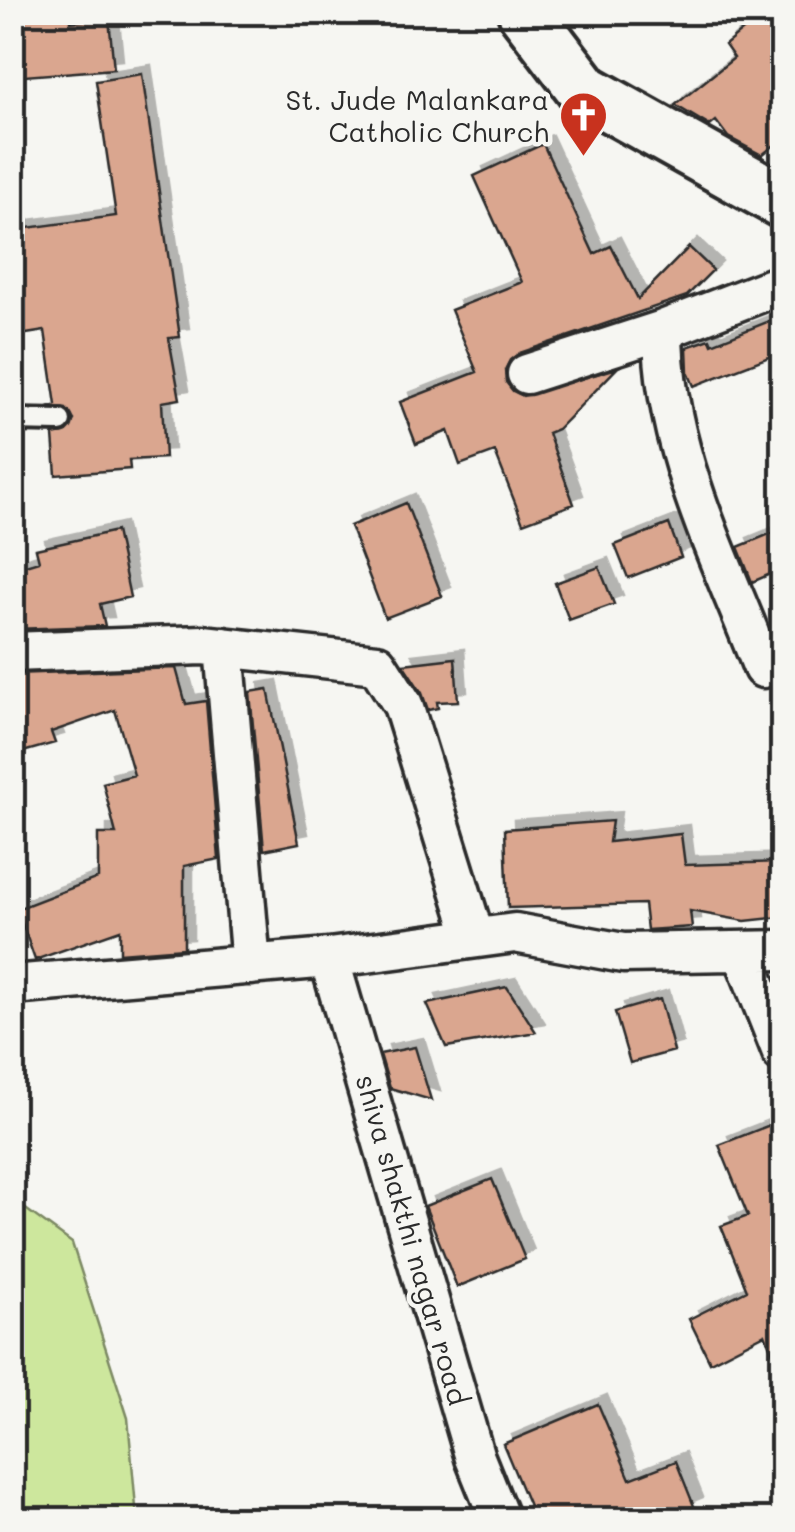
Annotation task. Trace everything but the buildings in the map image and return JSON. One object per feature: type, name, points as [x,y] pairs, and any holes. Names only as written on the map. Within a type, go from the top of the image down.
[{"type":"street","points":[[524,12],[586,91],[782,201]]},
{"type":"street","points":[[527,374],[663,330],[782,284]]},
{"type":"street","points":[[663,330],[663,371],[692,491],[763,668]]},
{"type":"street","points":[[12,652],[204,645],[377,664],[404,705],[475,938]]},
{"type":"street","points":[[224,648],[251,966]]},
{"type":"street","points":[[12,985],[329,958],[516,933],[623,953],[782,950]]},
{"type":"street","points":[[742,952],[782,1052]]},
{"type":"street","name":"shiva shakthi nagar road","points":[[329,958],[476,1458],[500,1520]]},
{"type":"lane","points":[[12,420],[60,420]]},
{"type":"green space","points":[[12,1199],[72,1243],[128,1418],[137,1519],[13,1519]]},
{"type":"place","name":"St. Jude Malankara Catholic Church","points":[[584,158]]}]
